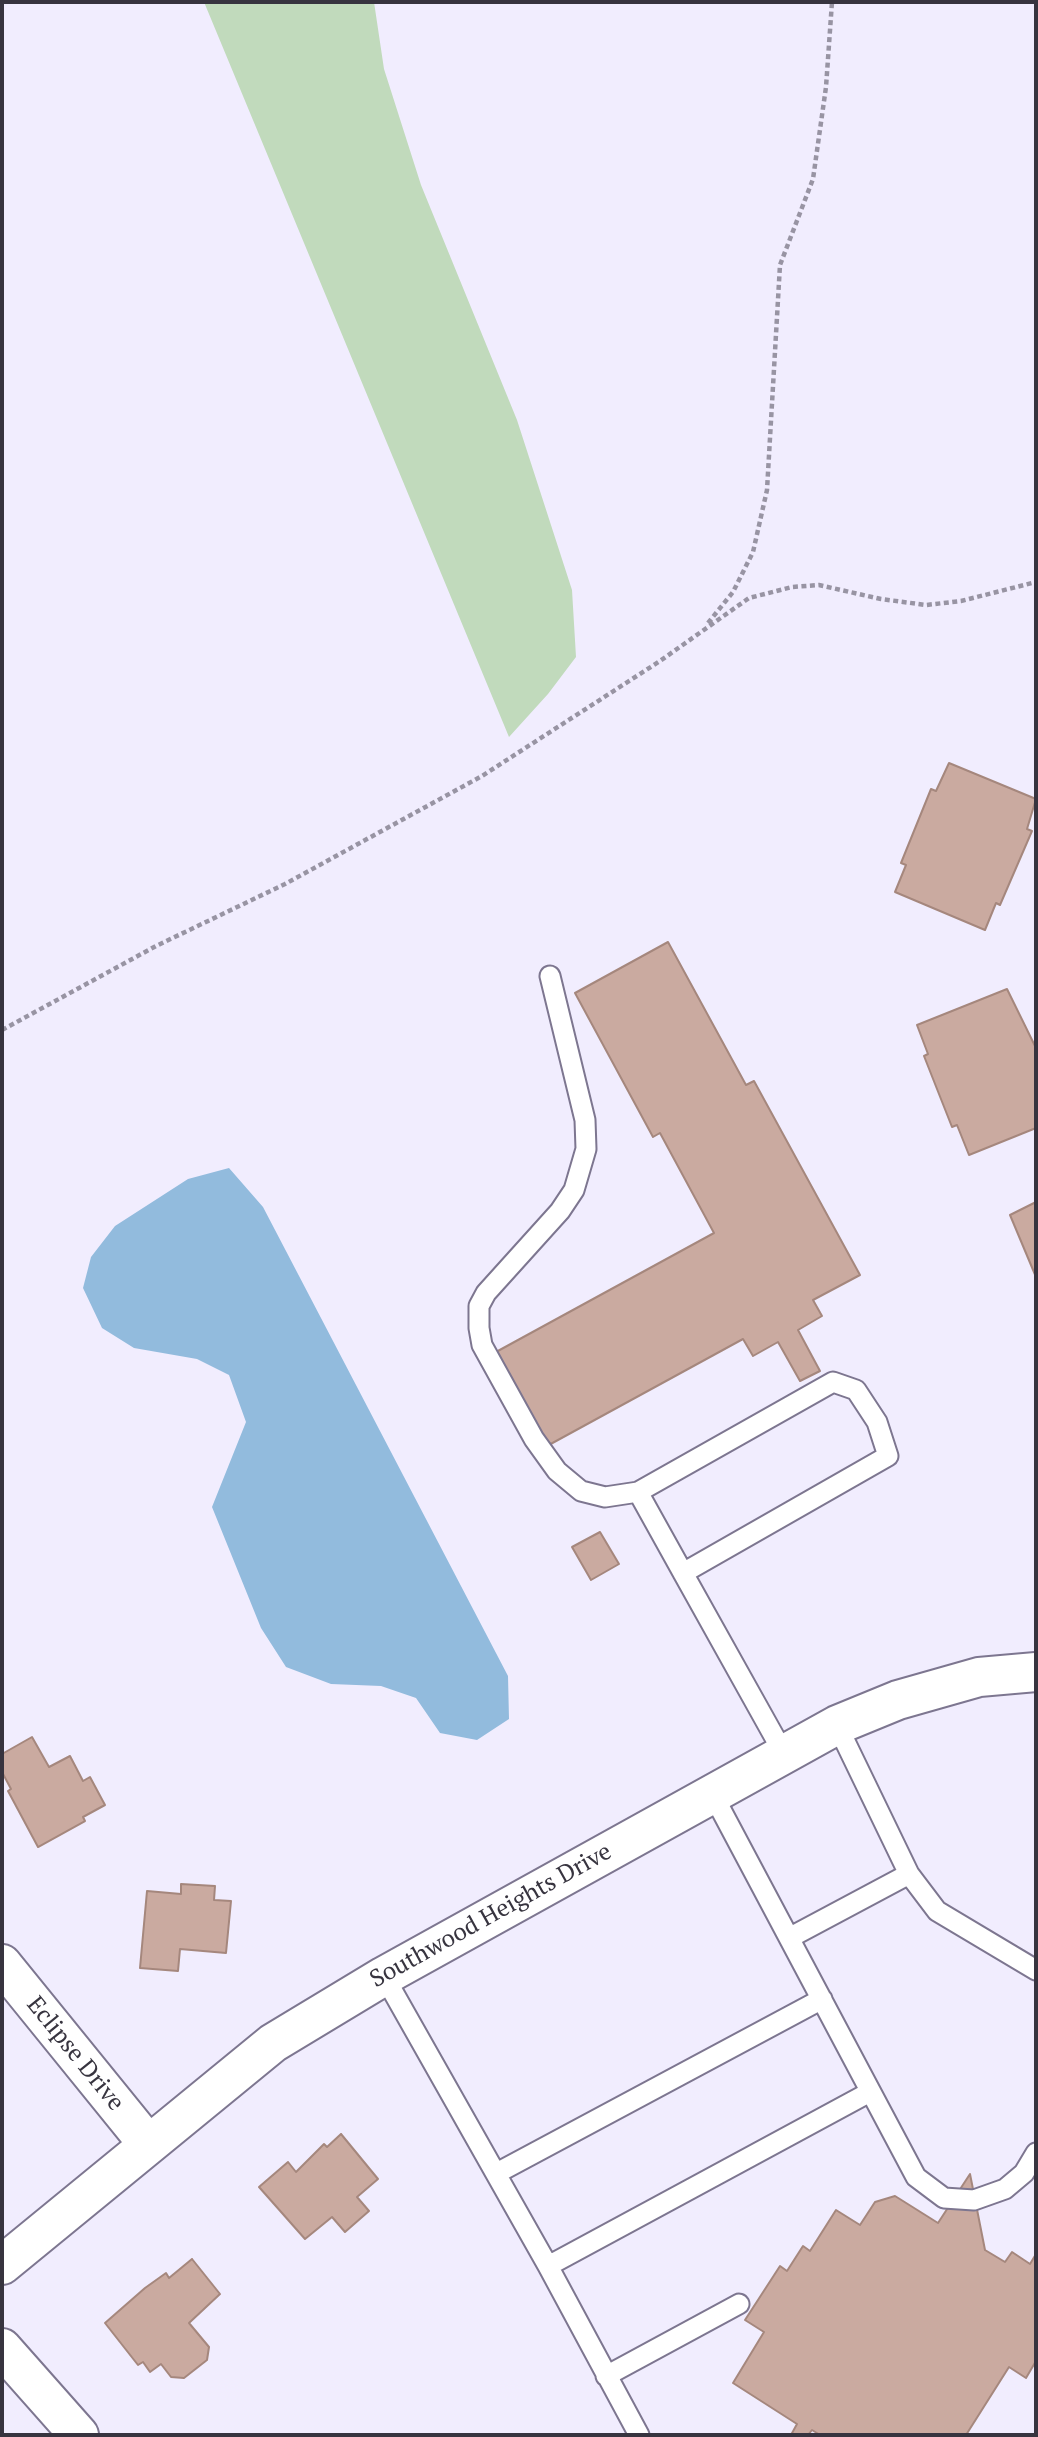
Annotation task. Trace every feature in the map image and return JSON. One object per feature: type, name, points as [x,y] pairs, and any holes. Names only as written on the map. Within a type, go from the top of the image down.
[{"type":"street","name":"Southwood Heights Drive","points":[[2,2265],[273,2043],[384,1976],[837,1725],[898,1700],[979,1677],[1036,1672]]},
{"type":"street","name":"Eclipse Drive","points":[[2,1964],[148,2144]]},
{"type":"street","points":[[2,2348],[79,2435]]},
{"type":"lane","points":[[550,976],[585,1120],[586,1149],[574,1190],[560,1211],[486,1293],[479,1306],[479,1328],[482,1345],[557,1471],[581,1490],[605,1497],[638,1492],[833,1382],[856,1390],[877,1422],[888,1456],[683,1573]]},
{"type":"lane","points":[[638,1492],[784,1754]]},
{"type":"lane","points":[[837,1725],[909,1874],[937,1911],[1036,1970]]},
{"type":"lane","points":[[712,1793],[916,2177],[944,2198],[974,2200],[1005,2189],[1024,2173],[1036,2153]]},
{"type":"lane","points":[[789,1938],[909,1874]]},
{"type":"lane","points":[[384,1976],[548,2266],[639,2435]]},
{"type":"lane","points":[[496,2173],[822,1999]]},
{"type":"lane","points":[[548,2266],[870,2092]]},
{"type":"lane","points":[[606,2376],[739,2304]]},
{"type":"path","points":[[706,626],[733,592],[753,552],[766,490],[780,265],[813,179],[826,87],[832,2]]},
{"type":"path","points":[[2,1030],[156,946],[285,884],[482,776],[660,662],[706,626],[749,598],[792,587],[820,585],[881,599],[926,605],[961,601],[1036,582]]},
{"type":"green space","points":[[204,2],[374,2],[384,69],[421,185],[517,420],[572,590],[576,657],[548,694],[509,737]]},
{"type":"water","points":[[229,1168],[263,1207],[508,1676],[509,1719],[477,1740],[440,1733],[416,1698],[381,1686],[331,1684],[286,1667],[261,1628],[212,1507],[246,1422],[229,1375],[197,1359],[134,1348],[102,1328],[83,1288],[91,1257],[115,1226],[188,1179]]},
{"type":"building","points":[[949,763],[1036,799],[1027,829],[1032,831],[1000,905],[996,903],[985,930],[895,892],[906,865],[901,863],[931,789],[936,791]]},
{"type":"building","points":[[668,942],[746,1085],[754,1081],[860,1275],[813,1300],[822,1316],[798,1330],[820,1371],[800,1381],[778,1342],[753,1356],[743,1339],[547,1446],[496,1352],[714,1233],[660,1133],[653,1137],[575,993]]},
{"type":"building","points":[[1007,989],[1036,1048],[1036,1128],[969,1155],[957,1125],[952,1127],[924,1056],[928,1054],[917,1025]]},
{"type":"building","points":[[1036,1202],[1036,1277],[1010,1215]]},
{"type":"building","points":[[600,1532],[619,1564],[591,1580],[572,1547]]},
{"type":"building","points":[[32,1737],[49,1767],[70,1756],[83,1781],[90,1777],[105,1805],[83,1817],[85,1821],[38,1847],[8,1791],[11,1789],[2,1772],[2,1754]]},
{"type":"building","points":[[181,1884],[215,1886],[214,1900],[231,1901],[226,1953],[180,1949],[178,1971],[140,1968],[147,1891],[181,1894]]},
{"type":"building","points":[[341,2134],[378,2179],[357,2197],[369,2211],[345,2232],[332,2217],[305,2239],[259,2187],[288,2162],[296,2172],[324,2144],[327,2147]]},
{"type":"building","points":[[970,2174],[985,2250],[1005,2262],[1012,2252],[1030,2264],[1036,2254],[1036,2361],[1026,2378],[1009,2367],[966,2435],[820,2435],[812,2430],[808,2435],[791,2435],[797,2424],[733,2383],[764,2332],[745,2320],[780,2266],[787,2271],[803,2246],[810,2251],[836,2210],[860,2225],[875,2202],[895,2196],[938,2223]]},
{"type":"building","points":[[192,2259],[220,2294],[189,2323],[209,2347],[207,2360],[184,2378],[171,2377],[161,2364],[150,2372],[143,2362],[138,2365],[105,2323],[145,2288],[166,2273],[169,2278]]}]
